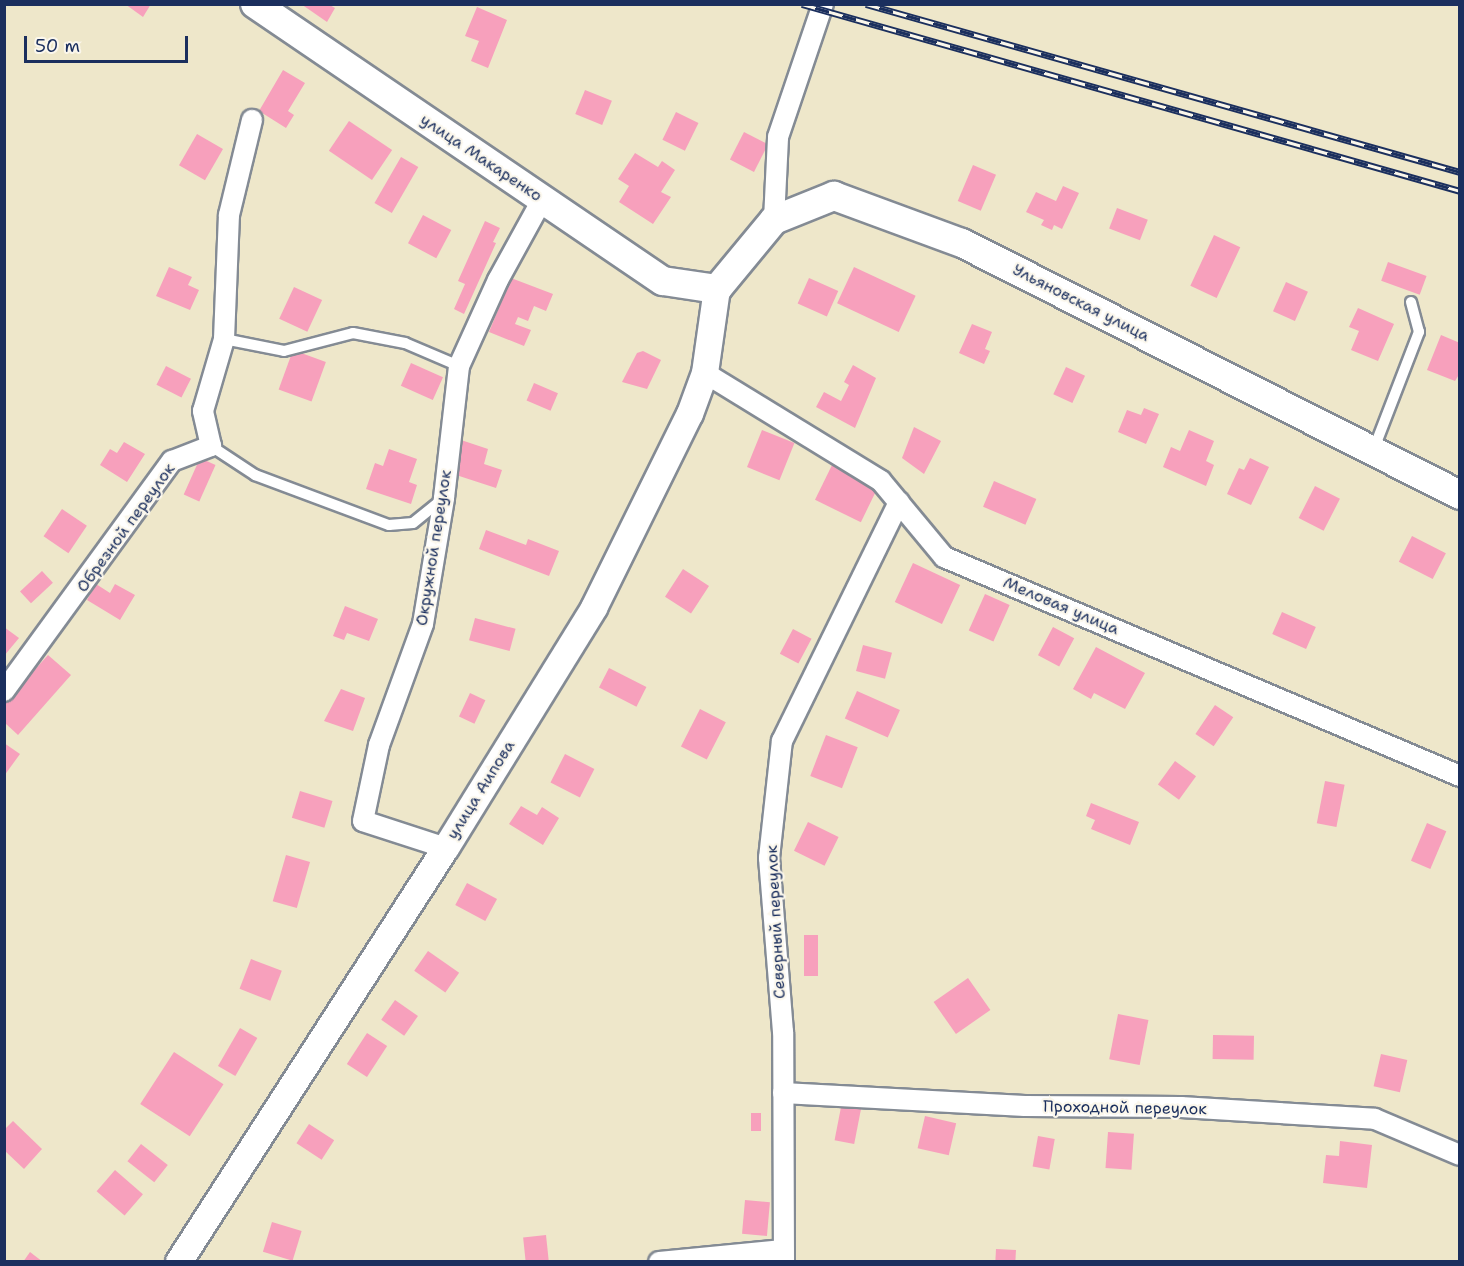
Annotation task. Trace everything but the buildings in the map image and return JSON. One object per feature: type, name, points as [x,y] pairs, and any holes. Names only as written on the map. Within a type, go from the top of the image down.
[{"type":"main road","name":"улица Макаренко","points":[[255,4],[663,281],[717,289]]},
{"type":"main road","name":"Ульяновская улица","points":[[717,289],[774,220],[834,196],[962,243],[1460,495]]},
{"type":"street","points":[[774,220],[778,137],[823,4]]},
{"type":"street","points":[[211,446],[203,411],[224,339],[229,215],[252,120]]},
{"type":"street","name":"Окружной переулок","points":[[446,848],[363,821],[379,745],[423,624],[444,498],[459,366],[498,280],[542,200]]},
{"type":"street","name":"улица Аипова","points":[[179,1262],[446,848],[594,608],[654,490],[705,373],[717,289]]},
{"type":"street","name":"Меловая улица","points":[[705,373],[882,481],[944,557],[1460,776]]},
{"type":"street","name":"Обрезной переулок","points":[[4,691],[172,461],[211,446]]},
{"type":"street","name":"Северный переулок","points":[[784,1256],[783,1032],[769,858],[782,741],[899,502]]},
{"type":"street","name":"Проходной переулок","points":[[783,1092],[1025,1106],[1181,1107],[1375,1119],[1460,1155]]},
{"type":"street","points":[[659,1262],[784,1256]]},
{"type":"lane","points":[[1373,451],[1419,332],[1411,302]]},
{"type":"lane","points":[[224,339],[284,351],[353,333],[405,344],[459,366]]},
{"type":"lane","points":[[211,446],[255,475],[389,525],[413,523],[444,498]]},
{"type":"railway","points":[[802,4],[1460,191]]},
{"type":"railway","points":[[866,4],[1460,172]]}]
